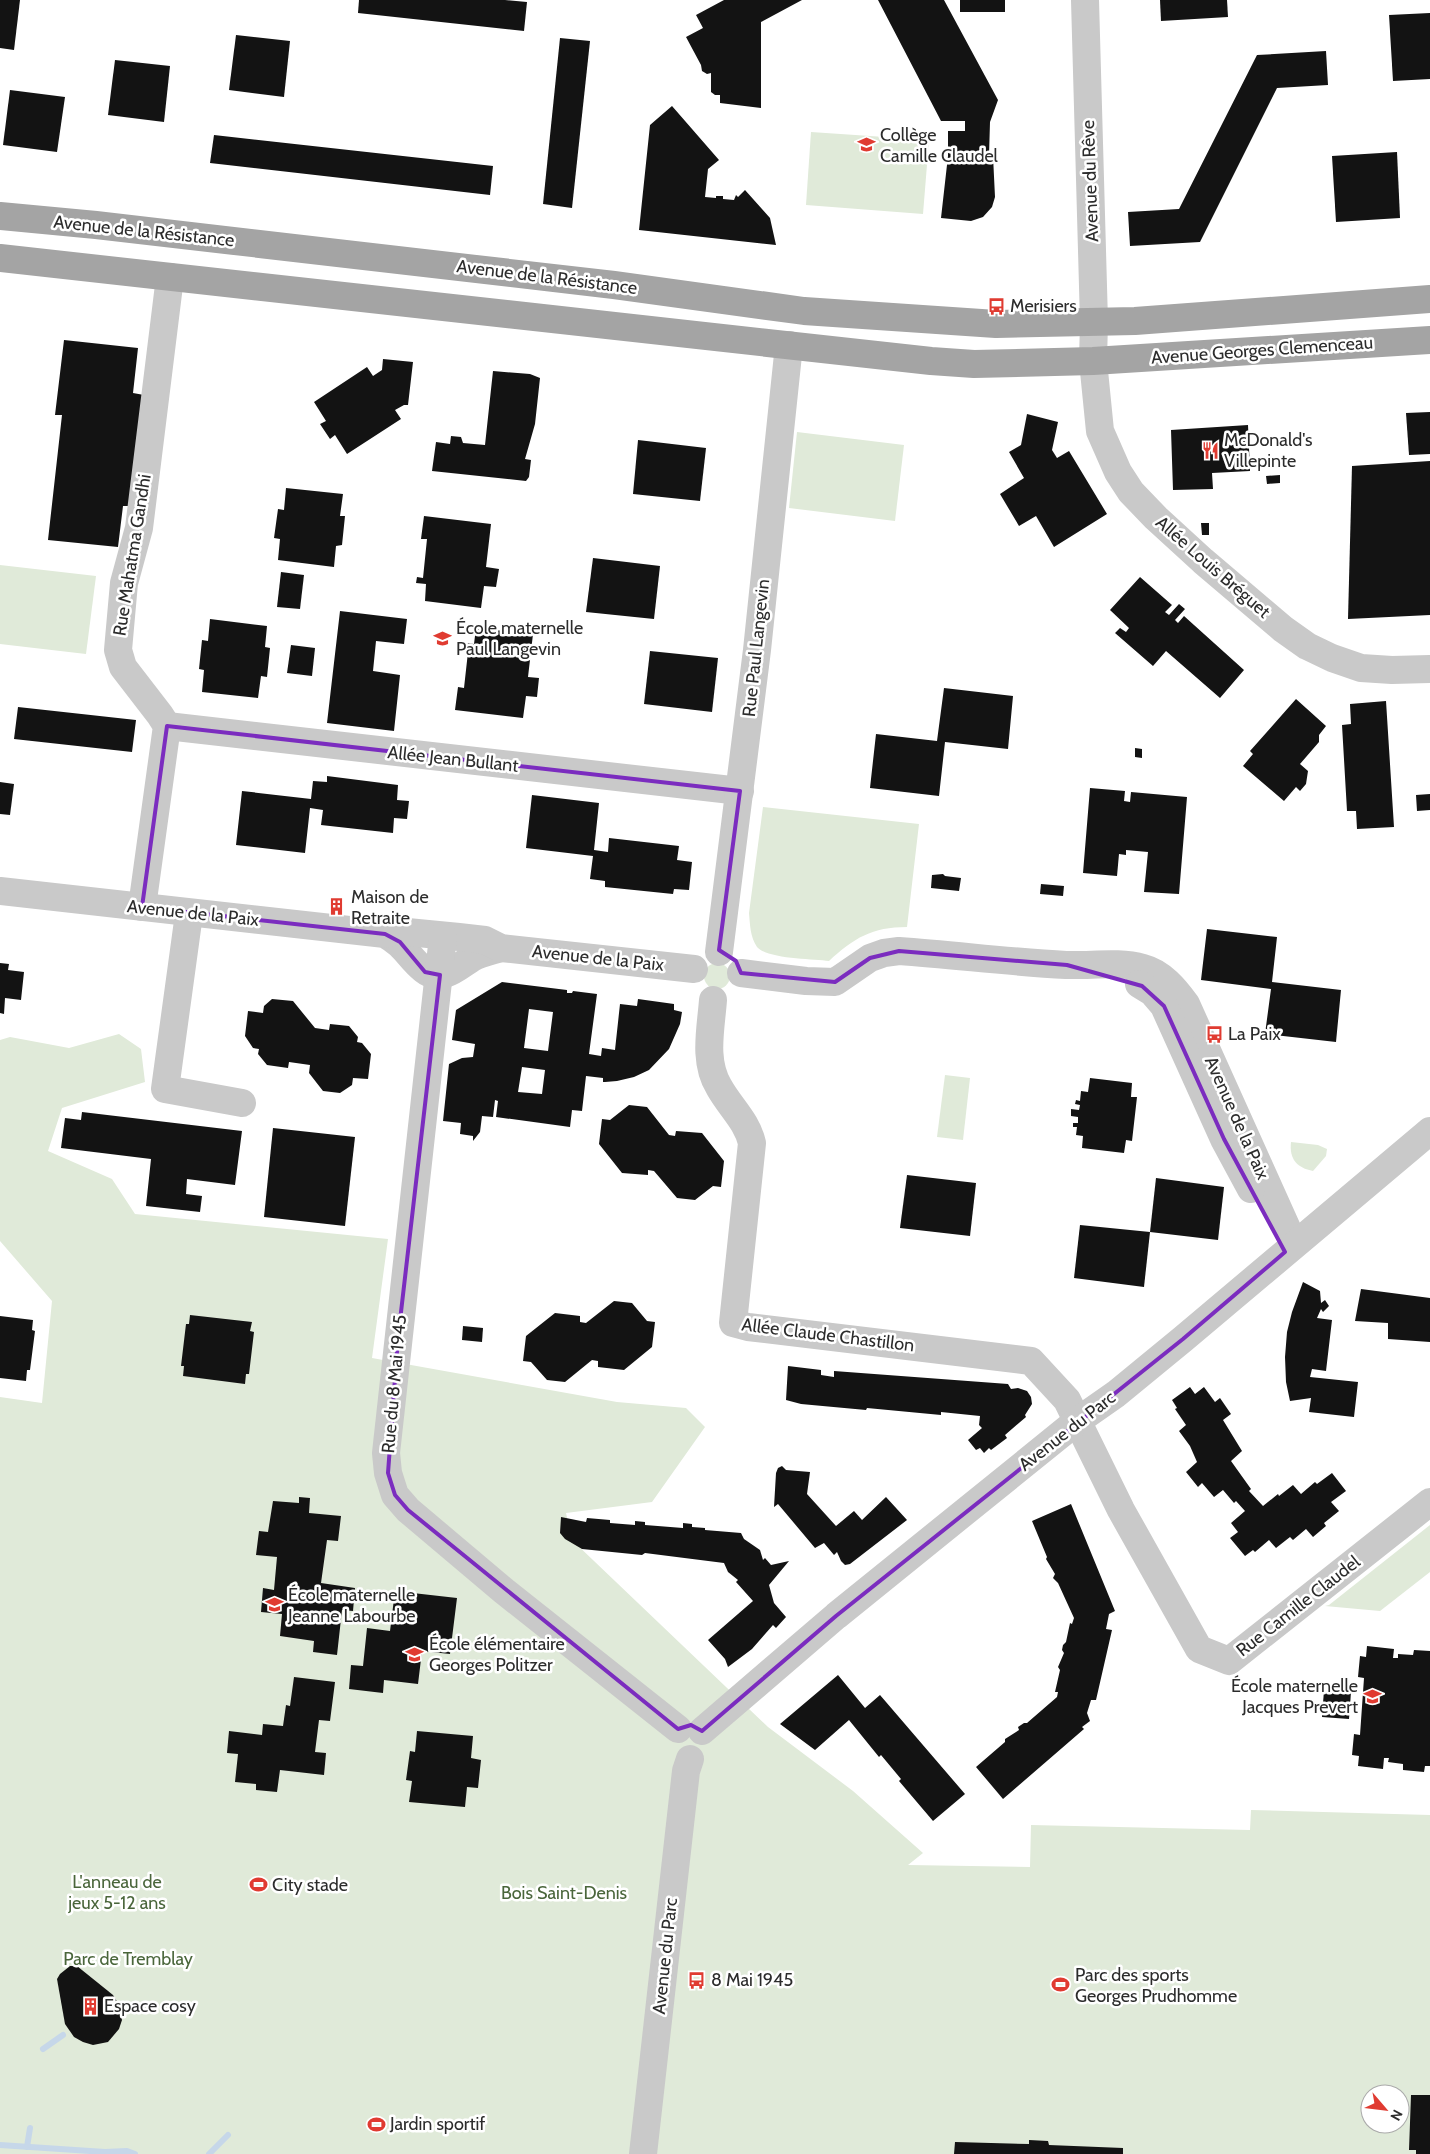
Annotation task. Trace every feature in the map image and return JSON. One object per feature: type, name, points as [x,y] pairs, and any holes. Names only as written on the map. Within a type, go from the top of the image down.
[{"type":"main road","name":"Avenue de la Résistance","points":[[0,216],[96,225],[614,285],[804,311],[996,324],[1094,322]]},
{"type":"main road","points":[[0,258],[930,361],[974,364],[1093,361]]},
{"type":"main road","points":[[1094,322],[1136,321],[1430,299]]},
{"type":"main road","name":"Avenue Georges Clemenceau","points":[[1093,361],[1430,340]]},
{"type":"street","name":"Avenue du Rêve","points":[[1085,0],[1094,322],[1093,361]]},
{"type":"street","name":"Rue Mahatma Gandhi","points":[[167,726],[123,667],[118,650],[124,583],[139,528],[170,277]]},
{"type":"street","name":"Rue Paul Langevin","points":[[719,952],[740,791],[789,345]]},
{"type":"street","name":"Allée Louis Bréguet","points":[[1093,361],[1100,431],[1118,472],[1131,492],[1156,518],[1283,629],[1307,646],[1332,658],[1361,668],[1392,670],[1430,668]]},
{"type":"street","name":"Allée Jean Bullant","points":[[167,726],[740,791]]},
{"type":"street","points":[[142,907],[167,726]]},
{"type":"street","name":"Avenue de la Paix","points":[[0,892],[385,934],[397,931],[485,940],[501,948],[694,969]]},
{"type":"street","points":[[189,914],[165,1090],[242,1103]]},
{"type":"street","name":"Avenue de la Paix","points":[[385,934],[400,942],[425,972],[440,975],[455,972],[472,958],[501,948]]},
{"type":"street","name":"Rue du 8 Mai 1945","points":[[443,936],[386,1453],[388,1473],[395,1495],[408,1510],[504,1591],[690,1730]]},
{"type":"street","name":"Avenue de la Paix","points":[[741,973],[806,981],[835,982],[870,958],[884,953],[899,951],[1067,965],[1116,964],[1144,968],[1155,973],[1175,989],[1186,1004],[1289,1248]]},
{"type":"street","points":[[719,952],[736,960],[741,973],[737,990],[722,1000],[713,1000],[705,997],[694,984],[694,969],[700,958],[706,954],[719,952]]},
{"type":"street","name":"Allée Claude Chastillon","points":[[713,1000],[709,1049],[712,1069],[717,1085],[749,1129],[752,1143],[732,1323],[1031,1361],[1068,1400],[1076,1422]]},
{"type":"street","name":"Avenue du Parc","points":[[643,2154],[686,1771],[690,1759],[684,1758],[673,1749],[674,1735],[690,1730],[836,1616],[1076,1422],[1160,1358],[1289,1248],[1428,1136]]},
{"type":"street","name":"Rue Camille Claudel","points":[[1076,1422],[1121,1510],[1199,1649],[1229,1661],[1430,1502]]},
{"type":"highlighted area","points":[[167,726],[740,791],[719,950],[736,961],[741,973],[835,982],[870,958],[899,951],[1067,965],[1142,986],[1164,1006],[1224,1139],[1285,1252],[1183,1339],[836,1616],[702,1731],[691,1725],[678,1729],[408,1510],[395,1495],[388,1473],[398,1338],[440,975],[425,972],[400,942],[385,934],[142,907]]},
{"type":"green space","points":[[811,132],[929,140],[923,214],[806,205]]},
{"type":"green space","points":[[797,432],[904,445],[895,521],[789,508]]},
{"type":"green space","points":[[0,565],[96,576],[86,654],[0,644]]},
{"type":"green space","points":[[763,807],[919,824],[907,927],[884,929],[864,935],[829,961],[780,956],[762,951],[757,947],[752,935],[749,913]]},
{"type":"green space","points":[[717,963],[726,967],[730,976],[726,985],[717,989],[708,985],[704,976],[708,967]]},
{"type":"green space","name":"Bois Saint-Denis","points":[[119,1034],[141,1049],[145,1082],[62,1108],[48,1151],[112,1179],[135,1214],[388,1239],[372,1358],[617,1402],[686,1408],[705,1427],[652,1502],[566,1513],[572,1540],[768,1727],[853,1791],[923,1853],[908,1865],[1030,1867],[1031,1825],[1250,1830],[1251,1810],[1430,1815],[1430,2154],[0,2154],[0,1397],[42,1403],[52,1301],[0,1241],[0,1040],[10,1037],[69,1048]]},
{"type":"green space","points":[[945,1075],[970,1078],[963,1140],[937,1137]]},
{"type":"green space","points":[[1291,1142],[1318,1145],[1327,1149],[1326,1156],[1313,1171],[1307,1170],[1295,1162],[1291,1153]]},
{"type":"green space","points":[[1430,1525],[1430,1572],[1380,1611],[1325,1606],[1329,1605]]},
{"type":"building","points":[[0,0],[20,0],[14,50],[0,48]]},
{"type":"building","points":[[359,0],[505,0],[527,2],[524,31],[358,13]]},
{"type":"building","points":[[724,0],[802,0],[761,22],[761,108],[720,103],[720,95],[715,95],[711,92],[711,73],[707,74],[702,71],[701,65],[686,37],[703,28],[696,15]]},
{"type":"building","points":[[878,0],[944,0],[998,100],[990,122],[989,156],[993,156],[995,197],[992,207],[983,217],[971,221],[941,218],[948,156],[948,131],[965,131],[965,121],[941,121]]},
{"type":"building","points":[[960,0],[1005,0],[1005,12],[960,12]]},
{"type":"building","points":[[1160,0],[1227,0],[1228,17],[1161,21]]},
{"type":"building","points":[[1430,13],[1430,79],[1393,81],[1389,15]]},
{"type":"building","points":[[236,35],[290,41],[284,97],[229,90]]},
{"type":"building","points":[[560,38],[590,41],[572,208],[543,204]]},
{"type":"building","points":[[1326,51],[1328,85],[1277,88],[1200,242],[1130,246],[1128,212],[1179,209],[1257,55]]},
{"type":"building","points":[[115,60],[170,66],[164,122],[108,115]]},
{"type":"building","points":[[10,90],[65,97],[57,152],[3,145]]},
{"type":"building","points":[[672,106],[719,160],[708,169],[705,197],[716,198],[716,196],[723,196],[723,199],[734,200],[736,195],[738,197],[745,190],[770,218],[776,245],[639,230],[650,125]]},
{"type":"building","points":[[214,135],[493,166],[490,195],[210,163]]},
{"type":"building","points":[[1397,152],[1400,218],[1336,222],[1332,156]]},
{"type":"building","points":[[64,340],[138,348],[133,393],[144,395],[129,506],[123,506],[118,547],[48,540],[62,415],[55,415]]},
{"type":"building","points":[[383,359],[413,362],[408,405],[395,410],[401,419],[347,454],[335,435],[330,439],[320,424],[326,421],[314,402],[367,367],[373,376],[382,370]]},
{"type":"building","points":[[493,371],[530,374],[540,378],[535,424],[525,459],[531,460],[529,477],[526,481],[432,471],[436,442],[450,444],[451,436],[461,437],[463,443],[485,445]]},
{"type":"building","points":[[1430,412],[1430,454],[1409,455],[1406,413]]},
{"type":"building","points":[[1027,414],[1058,422],[1052,450],[1057,458],[1069,451],[1107,514],[1054,547],[1036,516],[1019,526],[1000,494],[1024,478],[1009,452],[1021,445]]},
{"type":"building","name":"McDonald's Villepinte","points":[[1248,425],[1250,471],[1212,473],[1213,489],[1173,490],[1171,430]]},
{"type":"building","points":[[638,440],[706,448],[700,501],[633,494]]},
{"type":"building","points":[[1430,461],[1430,615],[1348,619],[1352,466]]},
{"type":"building","points":[[1280,475],[1280,483],[1267,484],[1266,476]]},
{"type":"building","points":[[286,488],[343,494],[340,516],[345,516],[342,545],[336,546],[334,567],[278,560],[280,539],[274,538],[278,509],[284,510]]},
{"type":"building","points":[[424,516],[491,524],[486,567],[499,569],[496,587],[484,586],[481,608],[425,601],[426,584],[416,583],[417,577],[423,578],[427,539],[421,539]]},
{"type":"building","points":[[1201,523],[1209,523],[1209,535],[1202,535]]},
{"type":"building","points":[[593,558],[660,566],[654,619],[586,612]]},
{"type":"building","points":[[281,572],[304,575],[300,609],[277,607]]},
{"type":"building","points":[[1140,577],[1172,605],[1165,612],[1169,615],[1179,604],[1185,609],[1175,620],[1178,623],[1184,616],[1244,670],[1220,698],[1166,651],[1153,666],[1115,633],[1120,628],[1126,632],[1129,628],[1110,610]]},
{"type":"building","points":[[340,611],[407,619],[404,644],[376,641],[373,671],[400,675],[394,731],[327,723]]},
{"type":"building","points":[[210,619],[267,626],[265,647],[270,648],[267,677],[261,676],[258,698],[202,692],[204,670],[199,669],[202,640],[208,641]]},
{"type":"building","points":[[476,628],[533,634],[528,677],[539,678],[537,697],[526,696],[523,718],[455,710],[458,687],[464,688],[468,652],[463,651],[464,643],[474,644]]},
{"type":"building","points":[[291,645],[315,648],[312,676],[287,673]]},
{"type":"building","points":[[650,651],[718,658],[712,712],[644,704]]},
{"type":"building","points":[[944,688],[1013,696],[1008,749],[945,742],[939,796],[870,788],[876,734],[937,741]]},
{"type":"building","points":[[1296,699],[1326,726],[1319,735],[1319,742],[1300,764],[1308,771],[1306,784],[1300,791],[1296,787],[1284,801],[1243,766],[1253,754],[1250,751]]},
{"type":"building","points":[[1386,701],[1394,827],[1357,829],[1356,811],[1347,811],[1342,725],[1351,724],[1350,704]]},
{"type":"building","points":[[18,707],[136,720],[132,752],[14,739]]},
{"type":"building","points":[[1135,748],[1142,749],[1142,758],[1135,757]]},
{"type":"building","points":[[327,776],[398,785],[397,800],[409,801],[407,819],[394,818],[393,833],[321,825],[323,810],[310,808],[305,853],[236,845],[242,791],[311,799],[313,781],[327,782]]},
{"type":"building","points":[[0,782],[14,784],[10,815],[0,814]]},
{"type":"building","points":[[1090,788],[1125,791],[1124,801],[1130,802],[1131,792],[1187,797],[1179,894],[1144,892],[1148,852],[1126,850],[1126,855],[1119,854],[1117,876],[1083,873]]},
{"type":"building","points":[[1430,794],[1430,810],[1417,811],[1416,795]]},
{"type":"building","points":[[532,795],[599,803],[594,850],[608,852],[609,838],[679,846],[677,860],[692,862],[689,890],[674,889],[673,894],[605,887],[605,881],[590,879],[593,856],[526,848]]},
{"type":"building","points":[[943,874],[945,876],[961,878],[959,891],[931,888],[932,875]]},
{"type":"building","points":[[1041,884],[1064,886],[1063,896],[1040,894]]},
{"type":"building","points":[[1207,929],[1277,937],[1272,982],[1341,990],[1336,1042],[1265,1034],[1271,989],[1201,980]]},
{"type":"building","points":[[0,963],[9,964],[8,970],[24,972],[21,1000],[5,998],[4,1014],[0,1013]]},
{"type":"building","points":[[502,982],[567,990],[567,993],[572,993],[573,991],[597,994],[589,1054],[601,1056],[602,1048],[615,1050],[620,1004],[637,1006],[638,999],[674,1004],[674,1010],[682,1012],[680,1024],[669,1049],[649,1070],[634,1077],[617,1081],[603,1082],[603,1078],[586,1076],[582,1111],[572,1110],[570,1127],[496,1117],[498,1101],[495,1100],[493,1117],[482,1116],[480,1132],[473,1141],[473,1136],[460,1134],[461,1123],[443,1121],[449,1064],[462,1058],[473,1057],[475,1044],[452,1040],[456,1010]],"holes":[[[529,1009],[553,1012],[548,1051],[524,1048]],[[522,1067],[545,1070],[542,1094],[518,1092]]]},
{"type":"building","points":[[272,999],[293,1001],[315,1028],[329,1030],[330,1024],[349,1026],[358,1037],[357,1042],[362,1043],[371,1054],[368,1079],[353,1078],[352,1085],[340,1093],[323,1091],[309,1073],[310,1065],[289,1062],[288,1068],[267,1065],[258,1054],[259,1049],[253,1048],[245,1036],[248,1011],[263,1013],[264,1006]]},
{"type":"building","points":[[1090,1078],[1132,1083],[1131,1097],[1137,1097],[1132,1141],[1126,1140],[1124,1153],[1082,1148],[1083,1136],[1076,1135],[1077,1127],[1073,1127],[1073,1123],[1078,1123],[1078,1117],[1071,1116],[1071,1109],[1079,1110],[1080,1105],[1075,1104],[1076,1100],[1080,1101],[1081,1091],[1088,1092]]},
{"type":"building","points":[[629,1105],[647,1107],[669,1135],[675,1136],[676,1131],[702,1133],[724,1161],[721,1187],[713,1186],[695,1200],[677,1198],[654,1171],[648,1170],[648,1175],[622,1173],[599,1144],[602,1119],[610,1120]]},
{"type":"building","points":[[82,1112],[242,1131],[235,1185],[187,1179],[186,1194],[202,1196],[200,1212],[146,1206],[151,1159],[61,1148],[65,1118],[81,1120]]},
{"type":"building","points":[[273,1128],[355,1137],[345,1226],[264,1217]]},
{"type":"building","points":[[907,1175],[976,1183],[970,1236],[900,1228]]},
{"type":"building","points":[[1156,1178],[1224,1187],[1218,1240],[1150,1232]]},
{"type":"building","points":[[1080,1225],[1150,1232],[1144,1287],[1074,1278]]},
{"type":"building","points":[[1303,1282],[1320,1291],[1321,1303],[1325,1300],[1329,1306],[1323,1312],[1321,1309],[1317,1318],[1332,1320],[1326,1371],[1312,1369],[1310,1377],[1358,1382],[1354,1417],[1309,1412],[1311,1398],[1290,1401],[1286,1382],[1287,1332]]},
{"type":"building","points":[[1361,1289],[1430,1298],[1430,1342],[1388,1339],[1388,1323],[1355,1321]]},
{"type":"building","points":[[614,1301],[632,1303],[647,1321],[655,1322],[652,1347],[624,1370],[598,1367],[598,1361],[592,1360],[565,1382],[547,1380],[531,1362],[523,1361],[526,1336],[555,1313],[580,1316],[580,1322],[586,1323]]},
{"type":"building","points":[[190,1315],[252,1322],[250,1331],[254,1332],[249,1374],[246,1374],[245,1384],[183,1376],[184,1366],[181,1366],[186,1324],[189,1324]]},
{"type":"building","points":[[0,1316],[33,1320],[32,1330],[35,1331],[30,1370],[27,1370],[26,1381],[0,1378]]},
{"type":"building","points":[[463,1326],[483,1328],[482,1342],[462,1340]]},
{"type":"building","points":[[788,1366],[821,1370],[821,1375],[834,1377],[834,1371],[1008,1384],[1011,1389],[1018,1388],[1027,1391],[1031,1397],[1032,1404],[1025,1415],[1026,1417],[1005,1435],[1007,1438],[984,1453],[980,1448],[976,1450],[968,1440],[982,1428],[979,1425],[980,1416],[941,1412],[941,1415],[867,1408],[866,1410],[801,1404],[786,1400]]},
{"type":"building","points":[[1190,1387],[1195,1394],[1204,1387],[1215,1402],[1220,1398],[1231,1414],[1223,1420],[1242,1451],[1231,1461],[1251,1489],[1249,1491],[1263,1506],[1293,1485],[1301,1494],[1315,1482],[1317,1484],[1332,1473],[1346,1491],[1331,1502],[1339,1511],[1324,1523],[1326,1526],[1313,1537],[1306,1529],[1293,1540],[1290,1537],[1276,1548],[1269,1540],[1255,1552],[1253,1550],[1245,1556],[1230,1538],[1238,1532],[1231,1523],[1245,1511],[1236,1501],[1234,1503],[1223,1490],[1214,1497],[1202,1483],[1198,1487],[1186,1472],[1197,1462],[1190,1446],[1179,1431],[1186,1425],[1175,1409],[1177,1408],[1172,1400]]},
{"type":"building","points":[[782,1466],[786,1470],[810,1472],[807,1494],[836,1526],[854,1511],[862,1520],[886,1497],[907,1520],[850,1564],[845,1565],[837,1552],[834,1555],[824,1543],[815,1548],[778,1504],[774,1507],[776,1473],[778,1468]]},
{"type":"building","points":[[299,1497],[310,1498],[309,1513],[341,1516],[338,1541],[327,1540],[321,1583],[355,1588],[353,1611],[342,1610],[337,1655],[313,1652],[314,1641],[280,1636],[282,1614],[261,1612],[263,1588],[274,1590],[277,1557],[256,1555],[259,1531],[268,1532],[273,1501],[299,1503]]},
{"type":"building","points":[[1071,1504],[1115,1611],[1109,1614],[1106,1629],[1112,1630],[1096,1700],[1091,1700],[1087,1713],[1090,1721],[1082,1727],[1084,1729],[1003,1799],[976,1767],[1005,1742],[1005,1739],[1019,1730],[1018,1727],[1027,1723],[1057,1697],[1058,1692],[1055,1692],[1060,1670],[1058,1667],[1064,1653],[1062,1650],[1063,1645],[1066,1642],[1070,1623],[1072,1624],[1074,1618],[1058,1583],[1053,1578],[1055,1574],[1046,1559],[1047,1557],[1032,1521]]},
{"type":"building","points":[[561,1517],[586,1522],[587,1518],[610,1520],[610,1523],[635,1525],[635,1521],[645,1522],[645,1525],[683,1528],[683,1523],[692,1524],[692,1527],[705,1528],[705,1530],[741,1533],[744,1539],[760,1550],[763,1560],[765,1558],[771,1565],[789,1561],[769,1585],[774,1603],[786,1617],[776,1628],[773,1625],[752,1649],[728,1667],[725,1659],[708,1640],[753,1601],[736,1582],[738,1580],[728,1572],[724,1563],[645,1553],[642,1555],[582,1549],[565,1539],[560,1533]]},
{"type":"building","points":[[395,1591],[457,1598],[450,1654],[422,1651],[418,1684],[384,1680],[383,1693],[349,1689],[351,1665],[363,1666],[367,1628],[390,1631]]},
{"type":"building","points":[[1367,1646],[1394,1649],[1393,1658],[1398,1658],[1398,1654],[1413,1655],[1414,1650],[1430,1651],[1430,1766],[1425,1766],[1424,1772],[1403,1770],[1403,1764],[1388,1762],[1389,1758],[1384,1758],[1383,1769],[1358,1766],[1359,1756],[1352,1755],[1354,1734],[1360,1735],[1364,1678],[1358,1677],[1360,1656],[1366,1657]]},
{"type":"building","points":[[838,1675],[865,1708],[880,1695],[965,1794],[933,1821],[899,1781],[901,1779],[881,1755],[879,1757],[849,1720],[815,1750],[780,1724]]},
{"type":"building","points":[[294,1677],[335,1682],[330,1721],[319,1720],[315,1752],[326,1753],[324,1775],[280,1770],[277,1792],[256,1790],[256,1784],[235,1782],[238,1754],[227,1753],[229,1731],[262,1735],[263,1724],[283,1726],[286,1705],[290,1706]]},
{"type":"building","points":[[1324,1690],[1351,1692],[1349,1719],[1322,1717]]},
{"type":"building","points":[[417,1731],[473,1736],[471,1758],[481,1760],[478,1788],[467,1787],[465,1807],[409,1802],[412,1781],[406,1780],[410,1751],[415,1752]]},
{"type":"building","name":"Espace cosy","points":[[70,1966],[77,1966],[113,1995],[118,2003],[122,2020],[119,2029],[108,2042],[93,2045],[83,2042],[74,2037],[65,2024],[57,1979]]},
{"type":"building","points":[[1411,2095],[1430,2095],[1430,2154],[1416,2154],[1416,2150],[1409,2150]]},
{"type":"building","points":[[1029,2140],[1048,2141],[1049,2145],[1123,2148],[1123,2154],[954,2154],[955,2142],[1029,2144]]},
{"type":"waterway","points":[[43,2049],[63,2035]]},
{"type":"waterway","points":[[27,2147],[30,2128]]},
{"type":"waterway","points":[[209,2154],[228,2135]]},
{"type":"waterway","points":[[0,2145],[105,2152],[127,2151],[135,2154]]},
{"type":"place","name":"Collège Camille Claudel","points":[[866,145]]},
{"type":"place","name":"Merisiers","points":[[996,306]]},
{"type":"place","name":"McDonald's Villepinte","points":[[1210,450]]},
{"type":"place","name":"École maternelle Paul Langevin","points":[[442,638]]},
{"type":"place","name":"Maison de Retraite","points":[[337,907]]},
{"type":"place","name":"La Paix","points":[[1214,1034]]},
{"type":"place","name":"École maternelle Jeanne Labourbe","points":[[274,1605]]},
{"type":"place","name":"École élémentaire Georges Politzer","points":[[415,1654]]},
{"type":"place","name":"École maternelle Jacques Prevert","points":[[1372,1696]]},
{"type":"place","name":"City stade","points":[[258,1885]]},
{"type":"place","name":"8 Mai 1945","points":[[697,1980]]},
{"type":"place","name":"Parc des sports Georges Prudhomme","points":[[1061,1985]]},
{"type":"place","name":"Espace cosy","points":[[90,2006]]},
{"type":"place","name":"Jardin sportif","points":[[376,2124]]},
{"type":"park label","name":"L'anneau de jeux 5-12 ans","points":[[117,1892]]},
{"type":"park label","name":"Parc de Tremblay","points":[[128,1959]]}]
